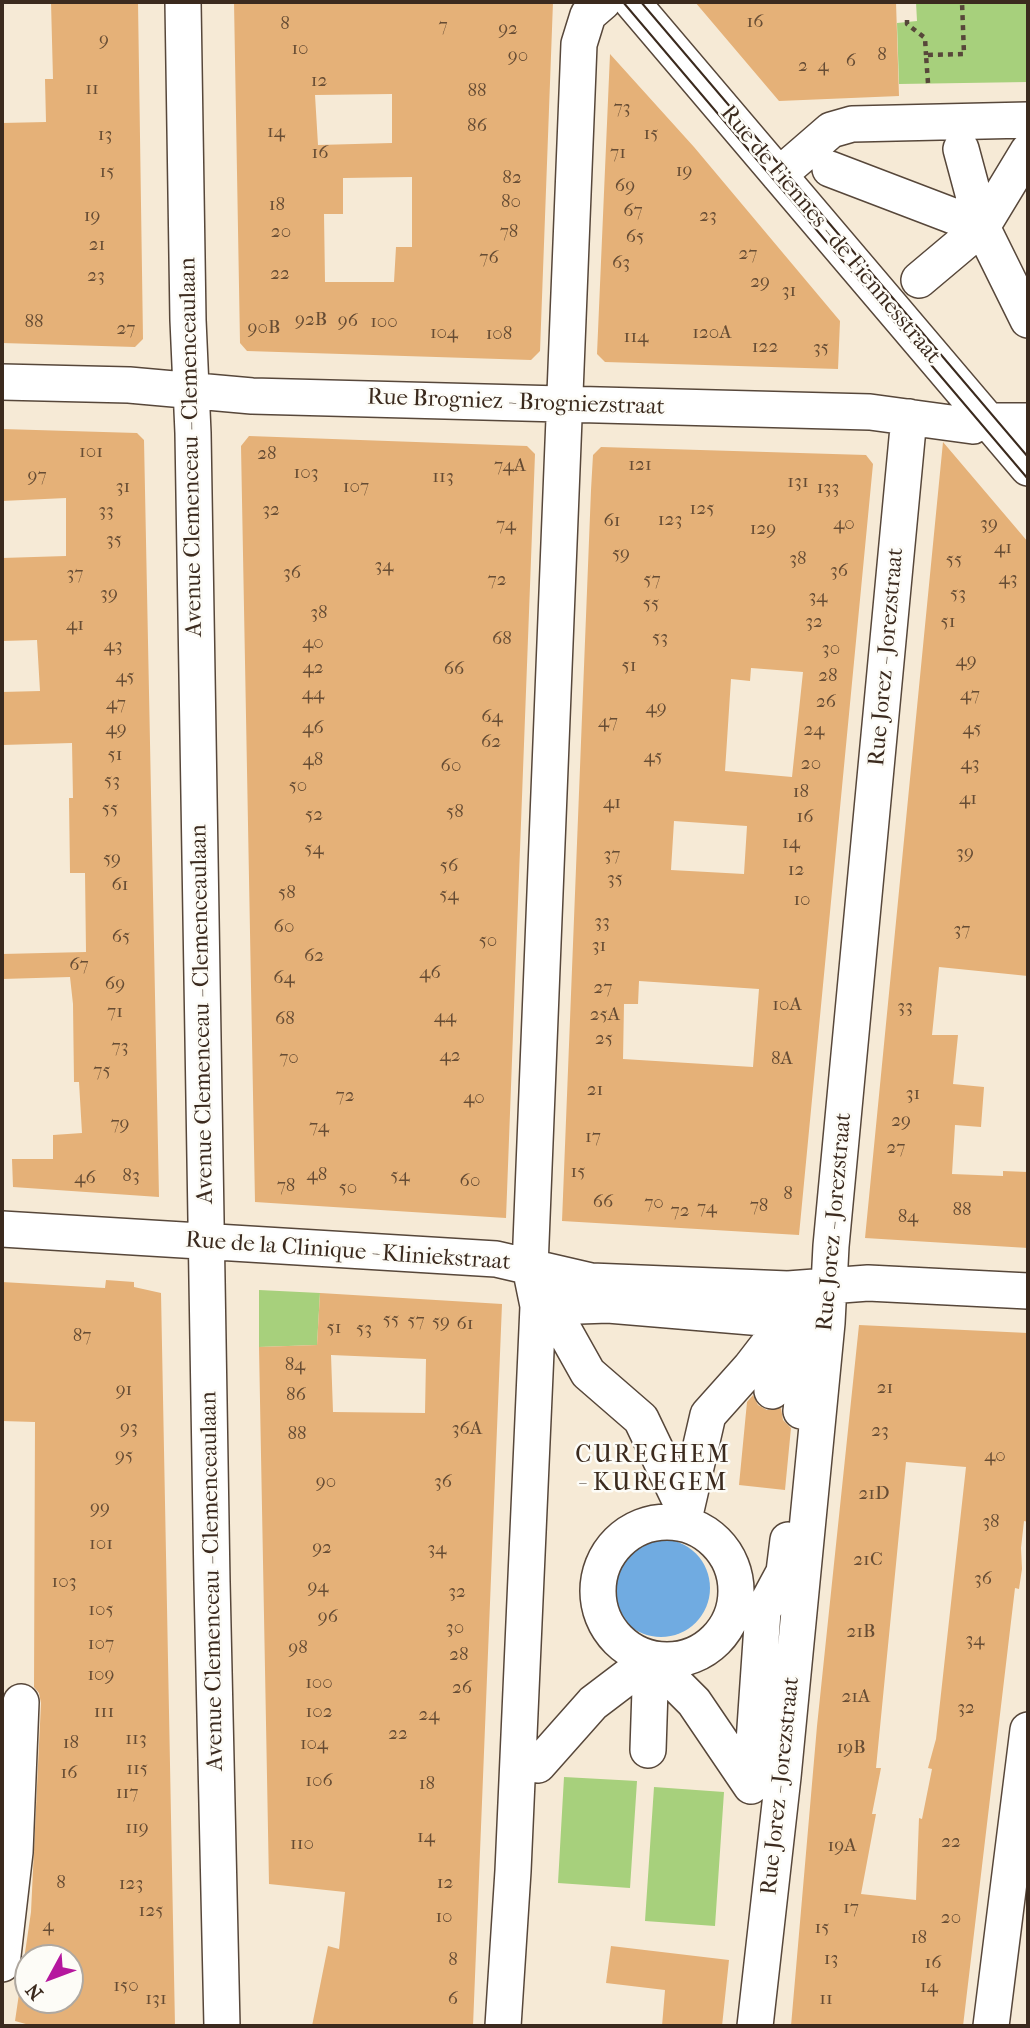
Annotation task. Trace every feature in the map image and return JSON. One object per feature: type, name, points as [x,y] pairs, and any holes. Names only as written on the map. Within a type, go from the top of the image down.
[{"type":"street","name":"Avenue Clemenceau - Clemenceaulaan","points":[[183,2],[222,2026]]},
{"type":"street","points":[[503,2026],[513,1871],[538,1306],[530,1267],[579,44],[588,15],[603,2]]},
{"type":"street","name":"Rue de Fiennes - de Fiennesstraat","points":[[632,2],[1028,468]]},
{"type":"street","points":[[779,175],[831,130],[852,124],[1028,120]]},
{"type":"street","points":[[961,149],[982,227],[1028,320]]},
{"type":"street","points":[[919,279],[982,227],[1028,151]]},
{"type":"street","points":[[830,169],[982,227]]},
{"type":"street","name":"Rue Brogniez - Brogniezstraat","points":[[2,382],[129,385],[252,396],[870,412],[973,426],[980,421],[1028,421]]},
{"type":"street","name":"Rue Jorez - Jorezstraat","points":[[755,2026],[783,1777],[827,1323],[909,417]]},
{"type":"street","name":"Rue de la Clinique - Kliniekstraat","points":[[2,1229],[496,1259],[591,1280],[788,1289],[868,1283],[1028,1291]]},
{"type":"street","points":[[651,1658],[694,1702],[751,1786],[748,1610],[736,1592],[734,1573],[727,1556],[715,1541],[684,1518],[641,1419],[588,1373],[551,1307],[608,1305],[798,1316]]},
{"type":"street","points":[[684,1518],[708,1415],[798,1316]]},
{"type":"street","points":[[684,1518],[645,1525],[628,1533],[614,1546],[603,1562],[598,1580],[597,1599],[612,1633],[626,1647],[651,1658],[680,1659],[713,1643],[725,1628],[748,1610],[784,1572],[804,1385],[798,1316]]},
{"type":"street","points":[[648,1750],[651,1658]]},
{"type":"street","points":[[538,1765],[593,1703],[651,1658]]},
{"type":"street","points":[[2,1964],[15,1852],[20,1702]]},
{"type":"street","points":[[991,2026],[1028,1730]]},
{"type":"path","points":[[926,55],[964,54],[962,2]]},
{"type":"path","points":[[907,20],[907,24],[925,38],[928,83]]},
{"type":"green space","points":[[916,2],[1028,2],[1028,82],[899,84],[897,23],[917,21]]},
{"type":"green space","points":[[259,1290],[320,1293],[317,1345],[259,1347]]},
{"type":"green space","points":[[564,1777],[637,1781],[630,1888],[558,1883]]},
{"type":"green space","points":[[654,1787],[724,1792],[715,1926],[645,1921]]},
{"type":"water","points":[[661,1539],[680,1543],[696,1553],[706,1569],[710,1588],[706,1607],[696,1623],[680,1633],[661,1637],[642,1633],[626,1623],[616,1607],[612,1588],[616,1569],[626,1553],[642,1543]]},
{"type":"building","points":[[51,2],[138,2],[143,339],[135,347],[2,343],[2,123],[46,122],[45,79],[53,79]]},
{"type":"building","points":[[234,2],[553,2],[540,351],[531,360],[247,351],[240,343]],"holes":[[[392,94],[392,143],[318,145],[315,95]],[[412,177],[412,247],[396,247],[394,282],[325,282],[324,214],[343,214],[343,178]]]},
{"type":"building","points":[[695,2],[896,2],[899,96],[779,101]]},
{"type":"building","points":[[610,54],[694,147],[840,321],[838,369],[605,362],[597,354]]},
{"type":"building","points":[[2,429],[137,433],[144,440],[159,1197],[13,1187],[12,1159],[53,1159],[53,1135],[82,1133],[79,1082],[74,1082],[70,977],[2,979],[2,954],[86,952],[85,873],[70,873],[69,798],[73,798],[72,743],[2,745],[2,692],[40,691],[37,640],[2,641],[2,558],[66,556],[66,498],[2,501]]},
{"type":"building","points":[[249,436],[527,446],[535,454],[506,1218],[255,1202],[241,446]]},
{"type":"building","points":[[943,442],[1028,542],[1028,976],[939,967],[932,1035],[958,1035],[953,1084],[984,1087],[981,1127],[955,1125],[952,1174],[1003,1176],[1003,1171],[1028,1172],[1028,1248],[865,1238]]},
{"type":"building","points":[[601,447],[866,455],[873,464],[799,1235],[562,1221],[593,455]],"holes":[[[751,668],[803,672],[792,777],[725,771],[731,679],[750,681]],[[674,821],[747,826],[744,874],[671,870]],[[639,981],[759,989],[753,1067],[623,1059],[624,1004],[638,1004]]]},
{"type":"building","points":[[106,1280],[134,1282],[134,1287],[161,1293],[175,2026],[33,2026],[15,2021],[16,2014],[84,2014],[84,1944],[26,1944],[31,1912],[41,1703],[39,1693],[34,1687],[35,1422],[2,1421],[2,1282],[105,1288]]},
{"type":"building","points":[[320,1293],[502,1304],[473,2026],[312,2026],[328,1946],[339,1949],[345,1892],[269,1884],[259,1347],[317,1345]],"holes":[[[331,1355],[426,1359],[425,1413],[333,1412]]]},
{"type":"building","points":[[859,1325],[1028,1333],[1028,1522],[1024,1521],[1019,1589],[1015,1588],[963,2026],[791,2026],[817,1726]],"holes":[[[906,1462],[966,1467],[936,1739],[928,1768],[932,1769],[922,1819],[919,1818],[916,1900],[861,1894],[876,1814],[872,1814],[881,1768],[876,1768]]]},
{"type":"building","points":[[753,1395],[758,1405],[767,1410],[781,1408],[783,1420],[791,1428],[785,1490],[739,1485],[747,1402]]},
{"type":"building","points":[[611,1946],[729,1960],[722,2026],[662,2026],[665,1990],[606,1983]]},
{"type":"tram line","points":[[623,2],[1028,479]]},
{"type":"tram line","points":[[641,2],[1028,457]]},
{"type":"district","name":"CUREGHEM - KUREGEM","points":[[653,1470]]}]
